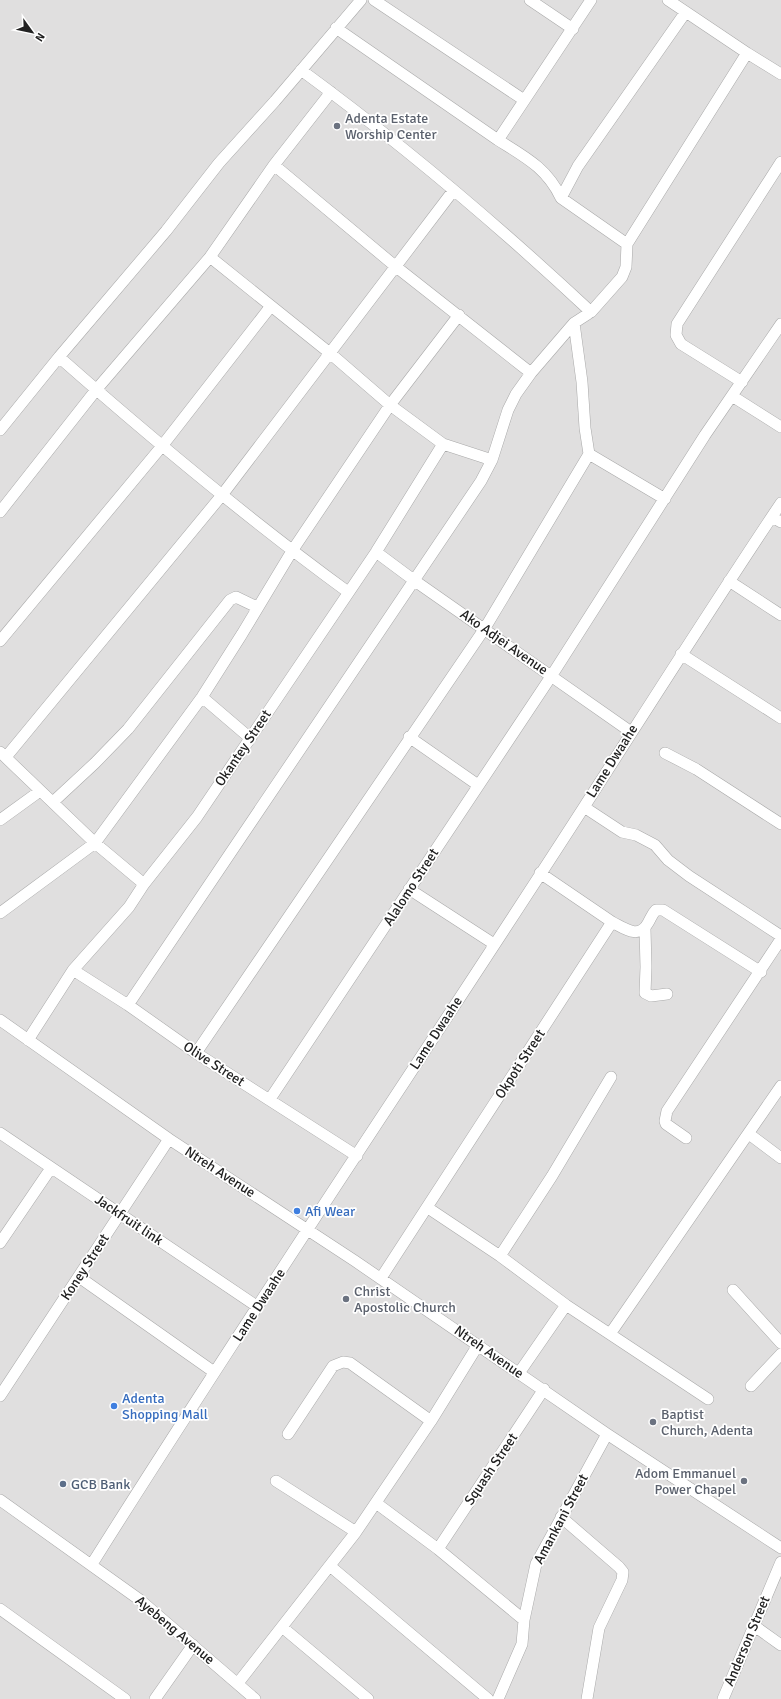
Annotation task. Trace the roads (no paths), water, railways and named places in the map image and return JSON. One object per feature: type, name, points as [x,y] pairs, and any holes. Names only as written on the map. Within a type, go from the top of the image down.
[{"type":"street","points":[[0,430],[59,357],[166,231],[218,163],[275,101],[359,0]]},
{"type":"street","points":[[374,0],[524,100]]},
{"type":"street","points":[[530,0],[573,29]]},
{"type":"street","points":[[498,140],[591,0]]},
{"type":"street","points":[[668,0],[747,54],[781,74]]},
{"type":"street","points":[[561,198],[578,166],[685,13]]},
{"type":"street","points":[[336,28],[498,140],[526,157],[543,170],[554,184],[561,198],[627,244]]},
{"type":"street","points":[[128,1005],[481,481],[492,460],[508,410],[516,394],[531,373],[574,324],[590,312],[622,277],[626,266],[627,244],[747,54]]},
{"type":"street","points":[[301,70],[331,92],[453,191],[553,277],[590,312]]},
{"type":"street","points":[[0,512],[96,390],[210,257],[274,165],[331,92]]},
{"type":"street","points":[[742,382],[681,344],[676,335],[677,324],[781,162]]},
{"type":"street","points":[[274,165],[395,266],[531,373]]},
{"type":"street","points":[[144,884],[95,843],[3,755],[222,495],[331,354],[395,266],[453,191]]},
{"type":"street","points":[[210,257],[331,354],[390,405],[443,444],[492,460]]},
{"type":"street","points":[[0,641],[162,446],[271,306]]},
{"type":"street","points":[[0,913],[95,843],[202,697],[292,551],[390,405],[459,315]]},
{"type":"street","points":[[196,1053],[409,737],[485,628],[589,454],[585,428],[582,382],[574,324]]},
{"type":"street","name":"Alalomo Street","points":[[270,1099],[552,675],[705,435],[781,324]]},
{"type":"street","points":[[59,357],[162,446],[222,495],[292,551],[348,592]]},
{"type":"street","points":[[732,396],[781,427]]},
{"type":"street","name":"Okantey Street","points":[[28,1040],[73,970],[129,907],[144,884],[197,817],[376,552],[443,444]]},
{"type":"street","points":[[589,454],[665,499]]},
{"type":"street","name":"Lame Dwaahe","points":[[92,1564],[168,1443],[584,807],[681,654],[729,581],[776,520],[781,503]]},
{"type":"street","name":"Ako Adjei Avenue","points":[[376,552],[415,581],[485,628],[631,732]]},
{"type":"street","points":[[729,581],[781,614]]},
{"type":"street","points":[[53,802],[95,764],[128,729],[230,600],[236,597],[257,607]]},
{"type":"street","points":[[681,654],[781,718]]},
{"type":"street","points":[[202,697],[250,738]]},
{"type":"street","points":[[409,737],[478,785]]},
{"type":"street","points":[[665,753],[696,769],[781,824]]},
{"type":"street","points":[[0,820],[40,791]]},
{"type":"street","points":[[584,807],[622,832],[636,835],[650,842],[668,860],[690,876],[781,937],[761,972],[667,1111],[666,1124],[686,1138]]},
{"type":"street","points":[[540,874],[612,922],[630,931],[639,932],[645,929]]},
{"type":"street","points":[[409,889],[494,944]]},
{"type":"street","points":[[667,994],[651,996],[645,993],[645,929],[652,913],[656,910],[663,910],[761,972]]},
{"type":"street","name":"Okpoti Street","points":[[381,1278],[428,1208],[612,922]]},
{"type":"street","name":"Olive Street","points":[[73,970],[128,1005],[196,1053],[357,1156]]},
{"type":"street","name":"Ntreh Avenue","points":[[0,1020],[169,1139],[381,1278],[544,1389],[607,1434],[781,1548]]},
{"type":"street","points":[[500,1256],[552,1176],[611,1077]]},
{"type":"street","points":[[610,1334],[781,1086]]},
{"type":"street","name":"Jackfruit link","points":[[0,1133],[258,1307]]},
{"type":"street","points":[[749,1134],[781,1158]]},
{"type":"street","name":"Koney Street","points":[[0,1396],[169,1139]]},
{"type":"street","points":[[2,1236],[51,1168]]},
{"type":"street","points":[[428,1208],[500,1256],[566,1305],[708,1399]]},
{"type":"street","points":[[79,1277],[214,1372]]},
{"type":"street","points":[[733,1290],[781,1343]]},
{"type":"street","points":[[520,1373],[566,1305]]},
{"type":"street","points":[[238,1683],[356,1532],[431,1421],[478,1345]]},
{"type":"street","points":[[751,1386],[781,1354]]},
{"type":"street","points":[[288,1434],[333,1366],[343,1362],[350,1363],[431,1421]]},
{"type":"street","name":"Squash Street","points":[[438,1549],[544,1389]]},
{"type":"street","name":"Amankani Street","points":[[498,1699],[522,1644],[524,1620],[536,1564],[607,1434]]},
{"type":"street","points":[[276,1480],[356,1532]]},
{"type":"street","name":"Ayebeng Avenue","points":[[0,1500],[49,1536],[92,1564],[140,1600],[255,1699]]},
{"type":"street","points":[[376,1503],[438,1549],[524,1620]]},
{"type":"street","points":[[561,1517],[623,1572],[622,1580],[600,1628],[587,1699]]},
{"type":"street","name":"Anderson Street","points":[[723,1699],[753,1625],[781,1562]]},
{"type":"street","points":[[330,1566],[488,1699]]},
{"type":"street","points":[[0,1609],[125,1699]]},
{"type":"street","points":[[753,1625],[781,1645]]},
{"type":"street","points":[[282,1627],[368,1699]]},
{"type":"street","points":[[155,1699],[193,1645]]},
{"type":"place","name":"Adenta Estate Worship Center","points":[[337,126]]},
{"type":"place","name":"Afi Wear","points":[[297,1211]]},
{"type":"place","name":"Christ Apostolic Church","points":[[346,1299]]},
{"type":"place","name":"Adenta Shopping Mall","points":[[114,1406]]},
{"type":"place","name":"Baptist Church, Adenta","points":[[653,1422]]},
{"type":"place","name":"Adom Emmanuel Power Chapel","points":[[744,1481]]},
{"type":"place","name":"GCB Bank","points":[[63,1484]]}]
